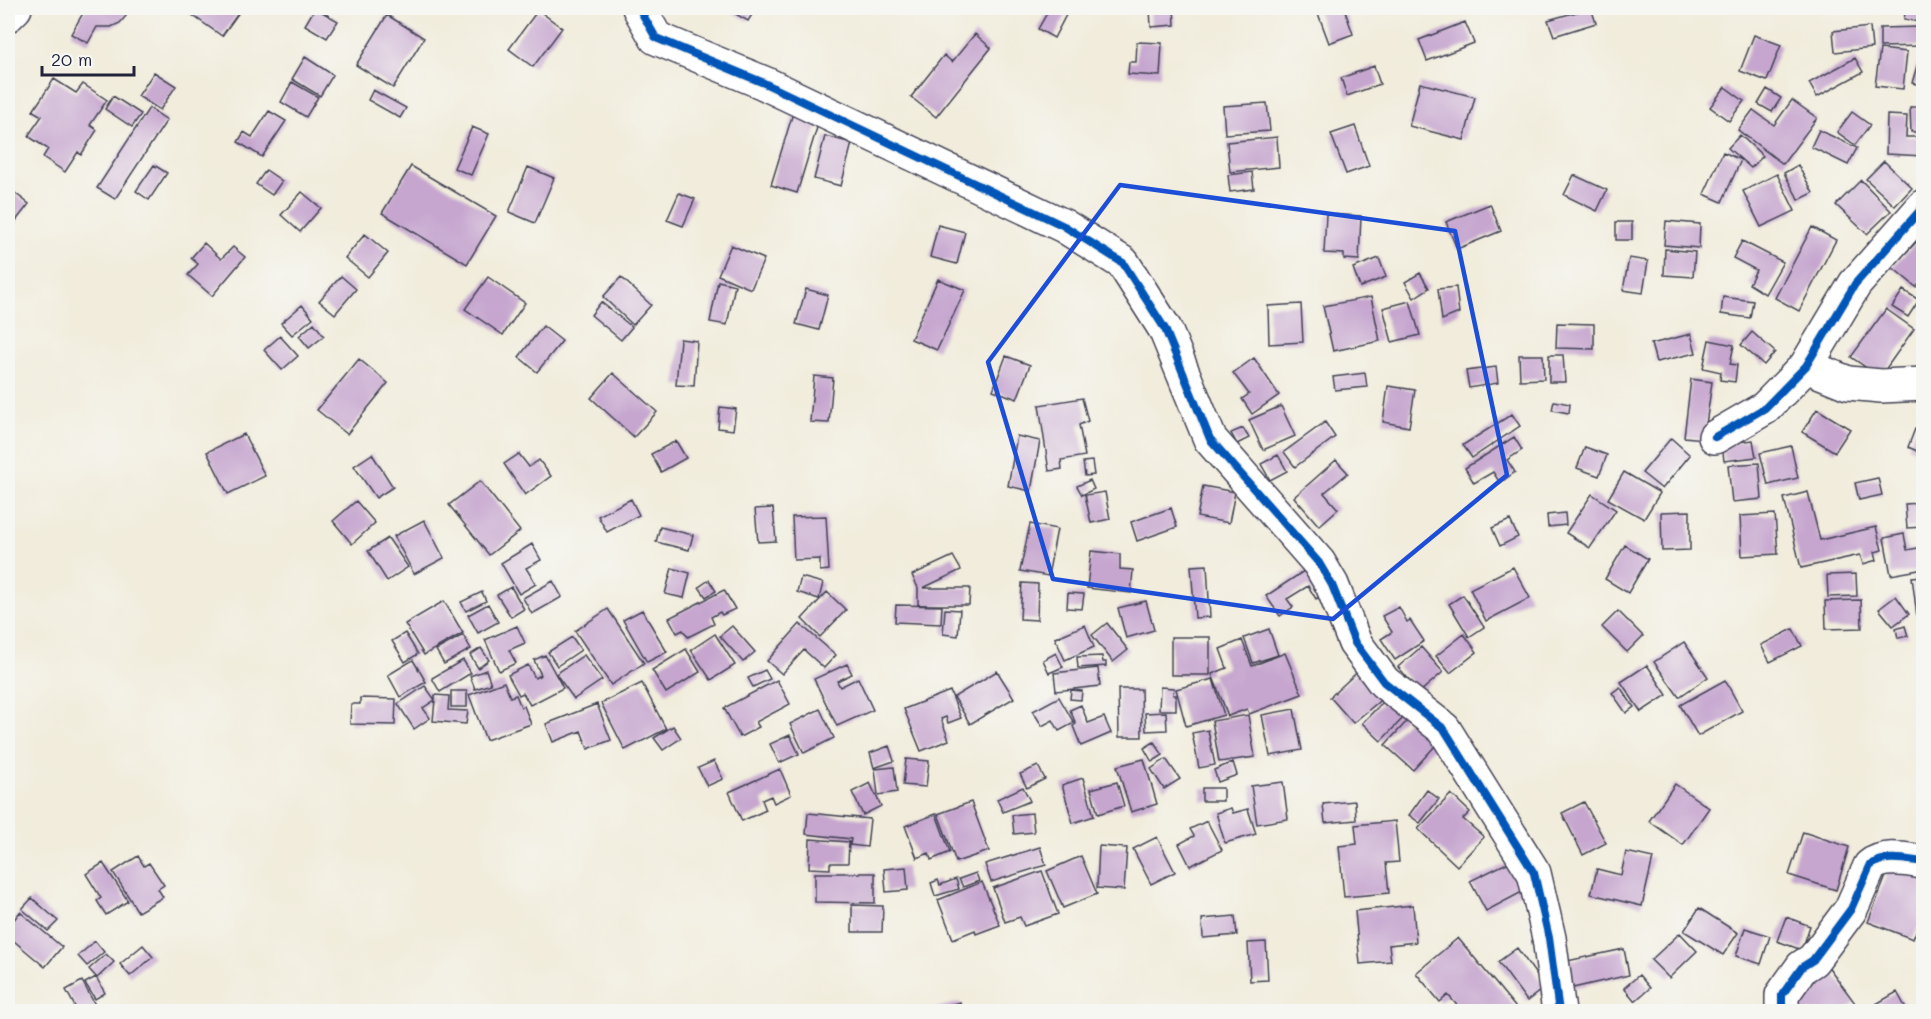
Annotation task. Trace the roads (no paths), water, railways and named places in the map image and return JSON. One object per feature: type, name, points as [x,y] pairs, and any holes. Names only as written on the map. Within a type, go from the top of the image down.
[{"type":"street","points":[[8,15],[15,8]]},
{"type":"street","points":[[639,8],[656,38],[764,83],[1064,226],[1123,263],[1165,329],[1210,439],[1319,563],[1332,585],[1355,643],[1384,682],[1444,729],[1534,873],[1549,939],[1559,1011]]},
{"type":"street","points":[[1715,437],[1765,408],[1806,366],[1855,285],[1923,206]]},
{"type":"street","points":[[1806,366],[1848,383],[1881,386],[1923,384]]},
{"type":"street","points":[[1782,1011],[1782,995],[1802,967],[1813,960],[1851,909],[1870,866],[1876,861],[1893,858],[1923,862]]}]
